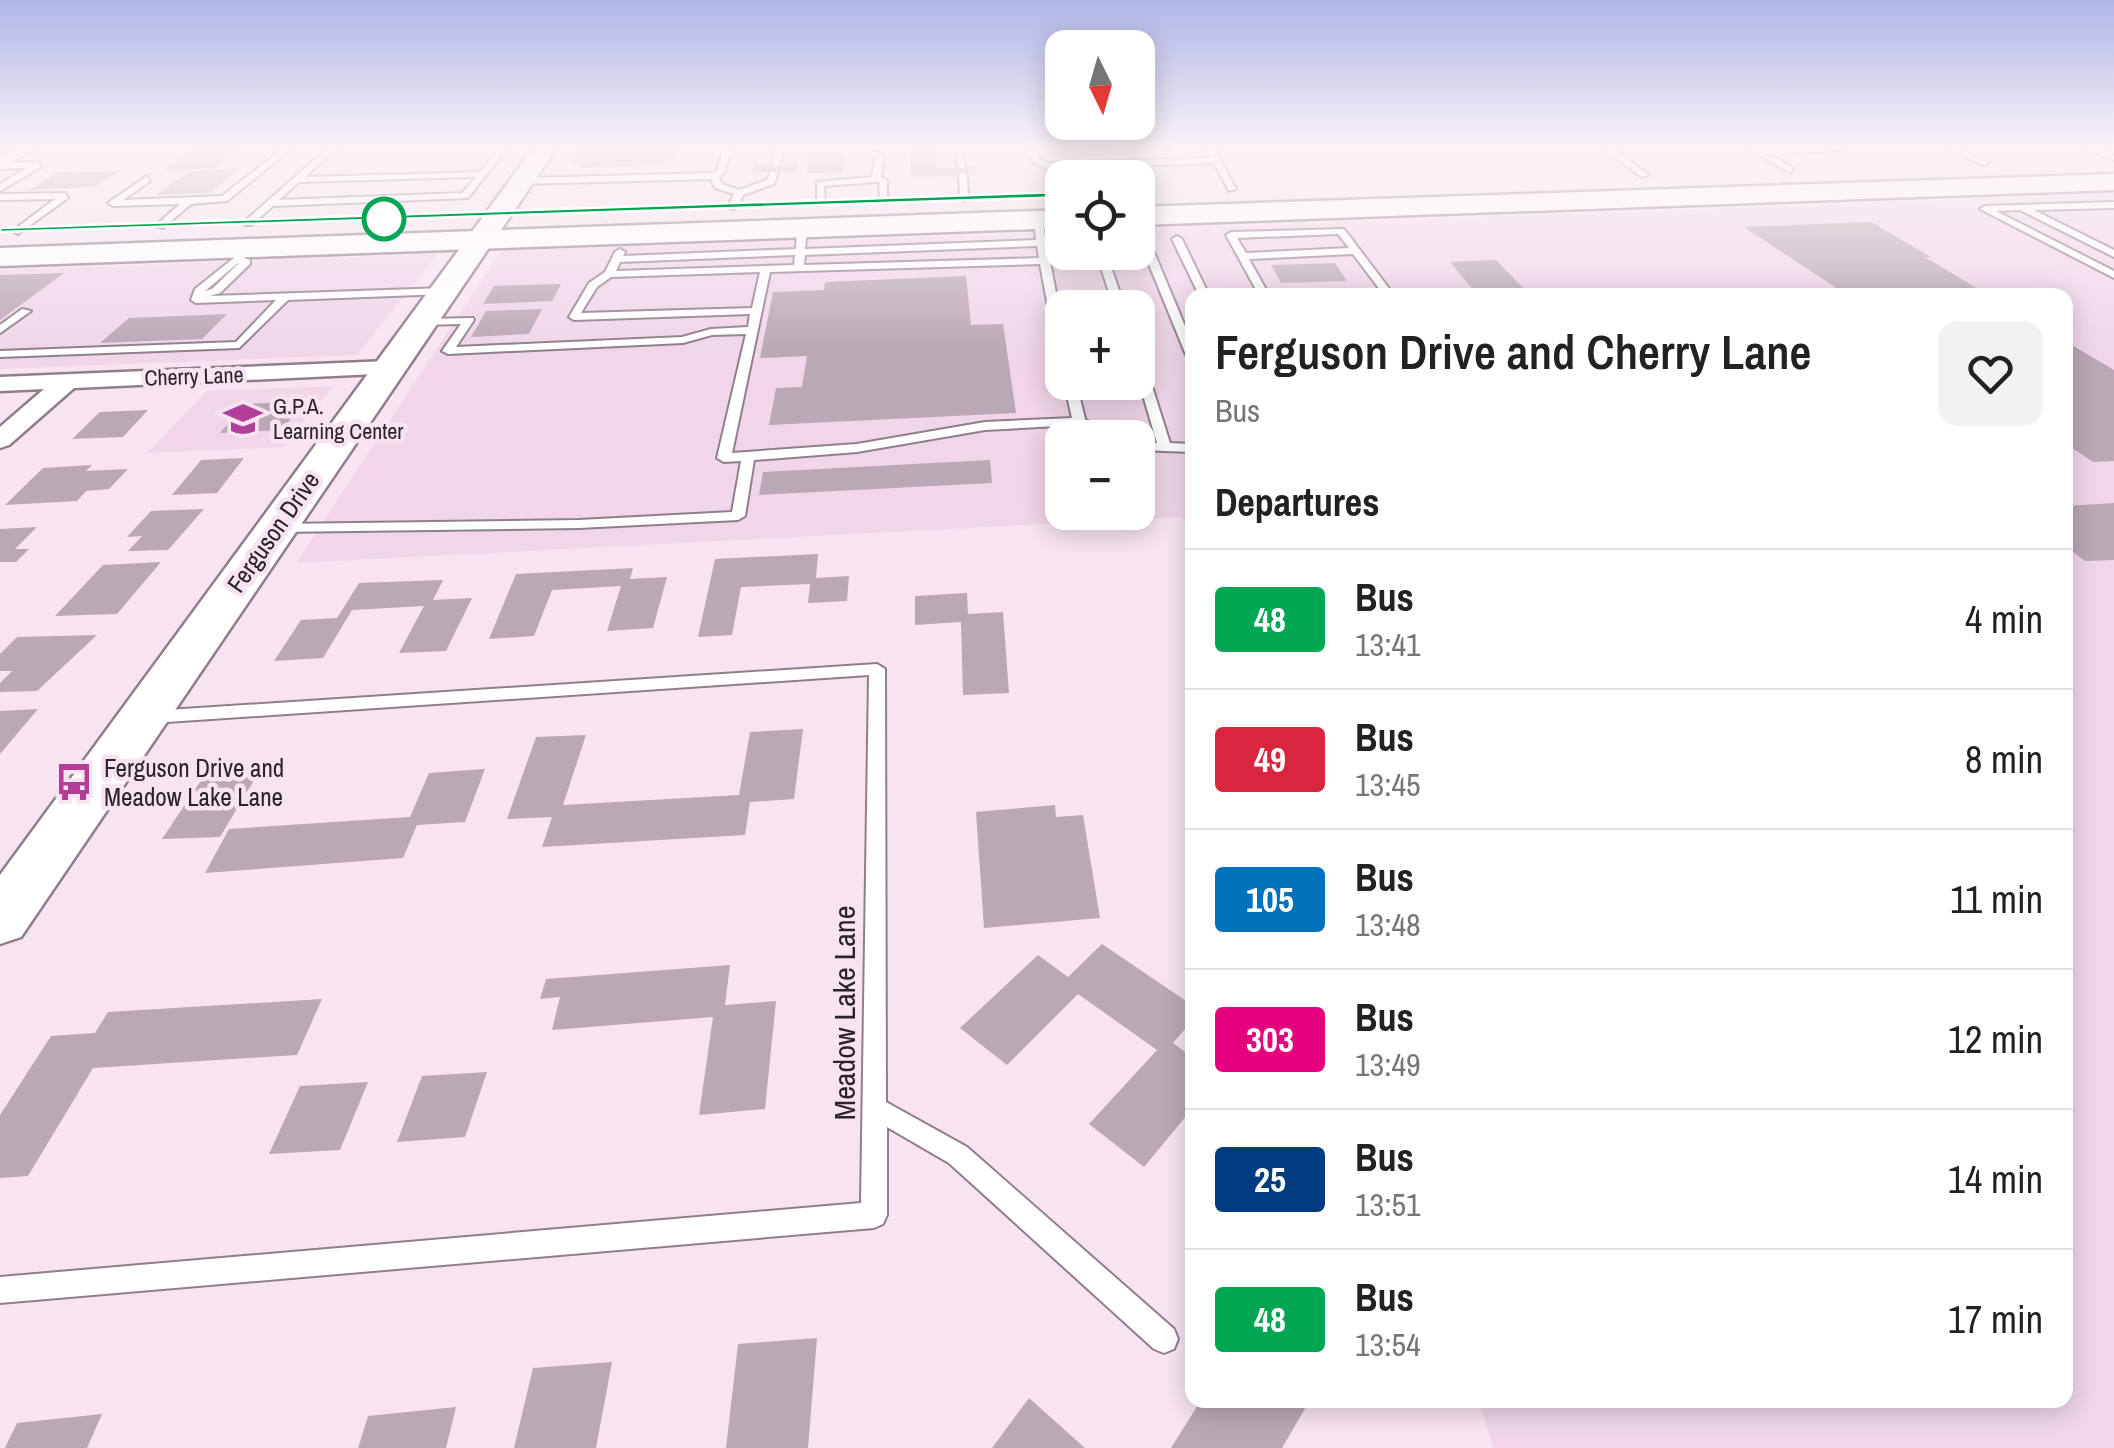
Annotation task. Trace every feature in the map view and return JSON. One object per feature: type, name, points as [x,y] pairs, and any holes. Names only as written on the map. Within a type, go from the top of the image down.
[{"type":"highway","points":[[0,257],[490,227],[612,214]]},
{"type":"highway","points":[[771,214],[808,228],[835,214]]},
{"type":"highway","points":[[1155,226],[1227,214]]},
{"type":"highway","points":[[1263,214],[1322,217],[1392,214]]},
{"type":"highway","points":[[1322,217],[1331,214]]},
{"type":"highway","points":[[490,227],[624,246],[808,228],[1045,221]]},
{"type":"highway","points":[[9,231],[160,226],[246,244]]},
{"type":"street","name":"Ferguson Drive","points":[[0,920],[499,214]]},
{"type":"street","name":"Cherry Lane","points":[[0,384],[389,368]]},
{"type":"street","points":[[0,440],[68,381]]},
{"type":"lane","points":[[9,231],[37,214]]},
{"type":"lane","points":[[160,226],[174,214]]},
{"type":"lane","points":[[200,296],[199,291],[246,244],[264,214]]},
{"type":"lane","points":[[1236,214],[1231,236],[1260,288]]},
{"type":"lane","points":[[1994,214],[2114,274]]},
{"type":"lane","points":[[2035,214],[2114,254]]},
{"type":"lane","points":[[1322,217],[1341,231],[1384,288]]},
{"type":"lane","points":[[799,268],[808,228]]},
{"type":"lane","points":[[1177,240],[1201,288]]},
{"type":"lane","points":[[246,244],[246,262],[216,291],[196,300],[445,290]]},
{"type":"lane","points":[[624,246],[609,274],[593,284],[574,317],[756,311]]},
{"type":"lane","points":[[1045,248],[1042,262],[1048,290]]},
{"type":"lane","points":[[1242,256],[1356,251]]},
{"type":"lane","points":[[609,274],[1042,262]]},
{"type":"lane","points":[[1155,263],[1185,338]]},
{"type":"lane","points":[[766,269],[724,458],[856,448],[984,426],[1045,423]]},
{"type":"lane","points":[[216,276],[232,276]]},
{"type":"lane","points":[[0,354],[239,344],[286,296]]},
{"type":"lane","points":[[0,330],[26,310]]},
{"type":"lane","points":[[422,322],[469,320],[448,351],[683,340],[711,332],[752,330]]},
{"type":"lane","points":[[1150,400],[1165,447]]},
{"type":"lane","points":[[1155,447],[1185,448]]},
{"type":"lane","points":[[276,528],[329,524],[579,524],[738,516],[748,456]]},
{"type":"lane","name":"Meadow Lake Lane","points":[[0,1290],[874,1215],[876,669],[143,717]]},
{"type":"lane","points":[[874,1108],[958,1155],[1164,1340]]},
{"type":"shaded area","points":[[1568,214],[2114,214],[2114,1448],[1494,1448],[1481,1408],[2073,1408],[2073,288],[1185,288],[1185,525],[1182,517],[1155,518],[1155,420],[1045,420],[1045,524],[296,563],[501,251],[1045,233],[1045,270],[1155,270],[1155,228]]},
{"type":"shaded area","points":[[438,254],[357,355],[0,369],[0,270]]},
{"type":"shaded area","name":"G.P.A. Learning Center","points":[[333,386],[284,447],[147,453],[207,391]]},
{"type":"building","points":[[1871,222],[1976,288],[1836,288],[1744,227]]},
{"type":"building","points":[[1496,260],[1523,288],[1472,288],[1450,262]]},
{"type":"building","points":[[1335,263],[1347,281],[1281,283],[1271,265]]},
{"type":"building","points":[[64,273],[0,320],[0,275]]},
{"type":"building","points":[[966,276],[971,325],[1003,324],[1016,413],[769,425],[776,388],[802,387],[807,356],[760,358],[773,292],[824,290],[825,282]]},
{"type":"building","points":[[561,284],[552,301],[483,304],[494,286]]},
{"type":"building","points":[[542,309],[529,334],[471,337],[486,311]]},
{"type":"building","points":[[227,314],[202,339],[100,343],[129,318]]},
{"type":"building","points":[[2073,346],[2114,370],[2114,461],[2093,462],[2073,448]]},
{"type":"building","points":[[304,401],[282,430],[220,433],[245,404]]},
{"type":"building","points":[[148,410],[123,437],[72,439],[100,412]]},
{"type":"building","points":[[244,458],[217,493],[172,495],[201,460]]},
{"type":"building","points":[[990,460],[992,483],[759,495],[763,472]]},
{"type":"building","points":[[92,465],[86,471],[128,469],[109,489],[86,491],[77,501],[5,505],[43,468]]},
{"type":"building","points":[[2114,503],[2114,560],[2085,561],[2073,552],[2073,506]]},
{"type":"building","points":[[204,509],[168,550],[128,551],[142,536],[127,537],[151,511]]},
{"type":"building","points":[[37,527],[15,549],[29,549],[16,562],[0,562],[0,529]]},
{"type":"building","points":[[818,554],[816,578],[849,576],[847,601],[808,603],[810,584],[741,587],[732,635],[698,637],[715,559]]},
{"type":"building","points":[[161,562],[117,614],[55,616],[103,565]]},
{"type":"building","points":[[633,568],[630,579],[667,577],[653,628],[607,631],[621,586],[552,590],[534,636],[489,639],[516,574]]},
{"type":"building","points":[[443,580],[433,600],[472,598],[446,651],[399,653],[424,606],[352,610],[323,658],[274,661],[301,620],[337,618],[359,583]]},
{"type":"building","points":[[967,593],[968,614],[1003,612],[1009,693],[963,695],[961,622],[915,625],[915,596]]},
{"type":"building","points":[[97,635],[37,691],[0,692],[0,683],[12,671],[0,671],[0,654],[17,637]]},
{"type":"building","points":[[38,709],[0,754],[0,711]]},
{"type":"building","points":[[803,729],[794,799],[750,802],[745,835],[542,847],[552,817],[507,819],[536,737],[586,735],[563,805],[739,795],[750,732]]},
{"type":"building","points":[[264,764],[220,837],[162,839],[210,767]]},
{"type":"building","points":[[485,769],[465,822],[417,825],[403,858],[205,873],[229,829],[410,817],[429,773]]},
{"type":"building","points":[[1055,805],[1056,817],[1083,815],[1100,918],[984,928],[976,812]]},
{"type":"building","points":[[1102,944],[1185,1000],[1185,1029],[1173,1043],[1185,1052],[1185,1117],[1144,1167],[1089,1124],[1157,1050],[1078,994],[1007,1065],[960,1028],[1038,955],[1068,977]]},
{"type":"building","points":[[730,965],[725,1005],[776,1001],[765,1109],[699,1115],[713,1017],[552,1030],[560,997],[540,999],[546,979]]},
{"type":"building","points":[[322,999],[297,1055],[93,1068],[28,1176],[0,1178],[0,1115],[51,1036],[95,1033],[108,1012]]},
{"type":"building","points":[[487,1072],[465,1137],[397,1142],[422,1076]]},
{"type":"building","points":[[368,1082],[340,1150],[269,1154],[300,1086]]},
{"type":"building","points":[[817,1338],[808,1448],[726,1448],[738,1344]]},
{"type":"building","points":[[612,1362],[596,1448],[514,1448],[533,1368]]},
{"type":"building","points":[[1029,1398],[1085,1448],[992,1448]]},
{"type":"building","points":[[456,1407],[446,1448],[358,1448],[368,1416]]},
{"type":"building","points":[[1196,1408],[1305,1408],[1282,1448],[1171,1448]]},
{"type":"building","points":[[102,1414],[87,1448],[5,1448],[17,1423]]},
{"type":"bus line","name":"48","points":[[0,232],[529,214]]},
{"type":"place","name":"G.P.A. Learning Center","points":[[243,419]]},
{"type":"place","name":"Ferguson Drive and Meadow Lake Lane","points":[[74,782]]}]
